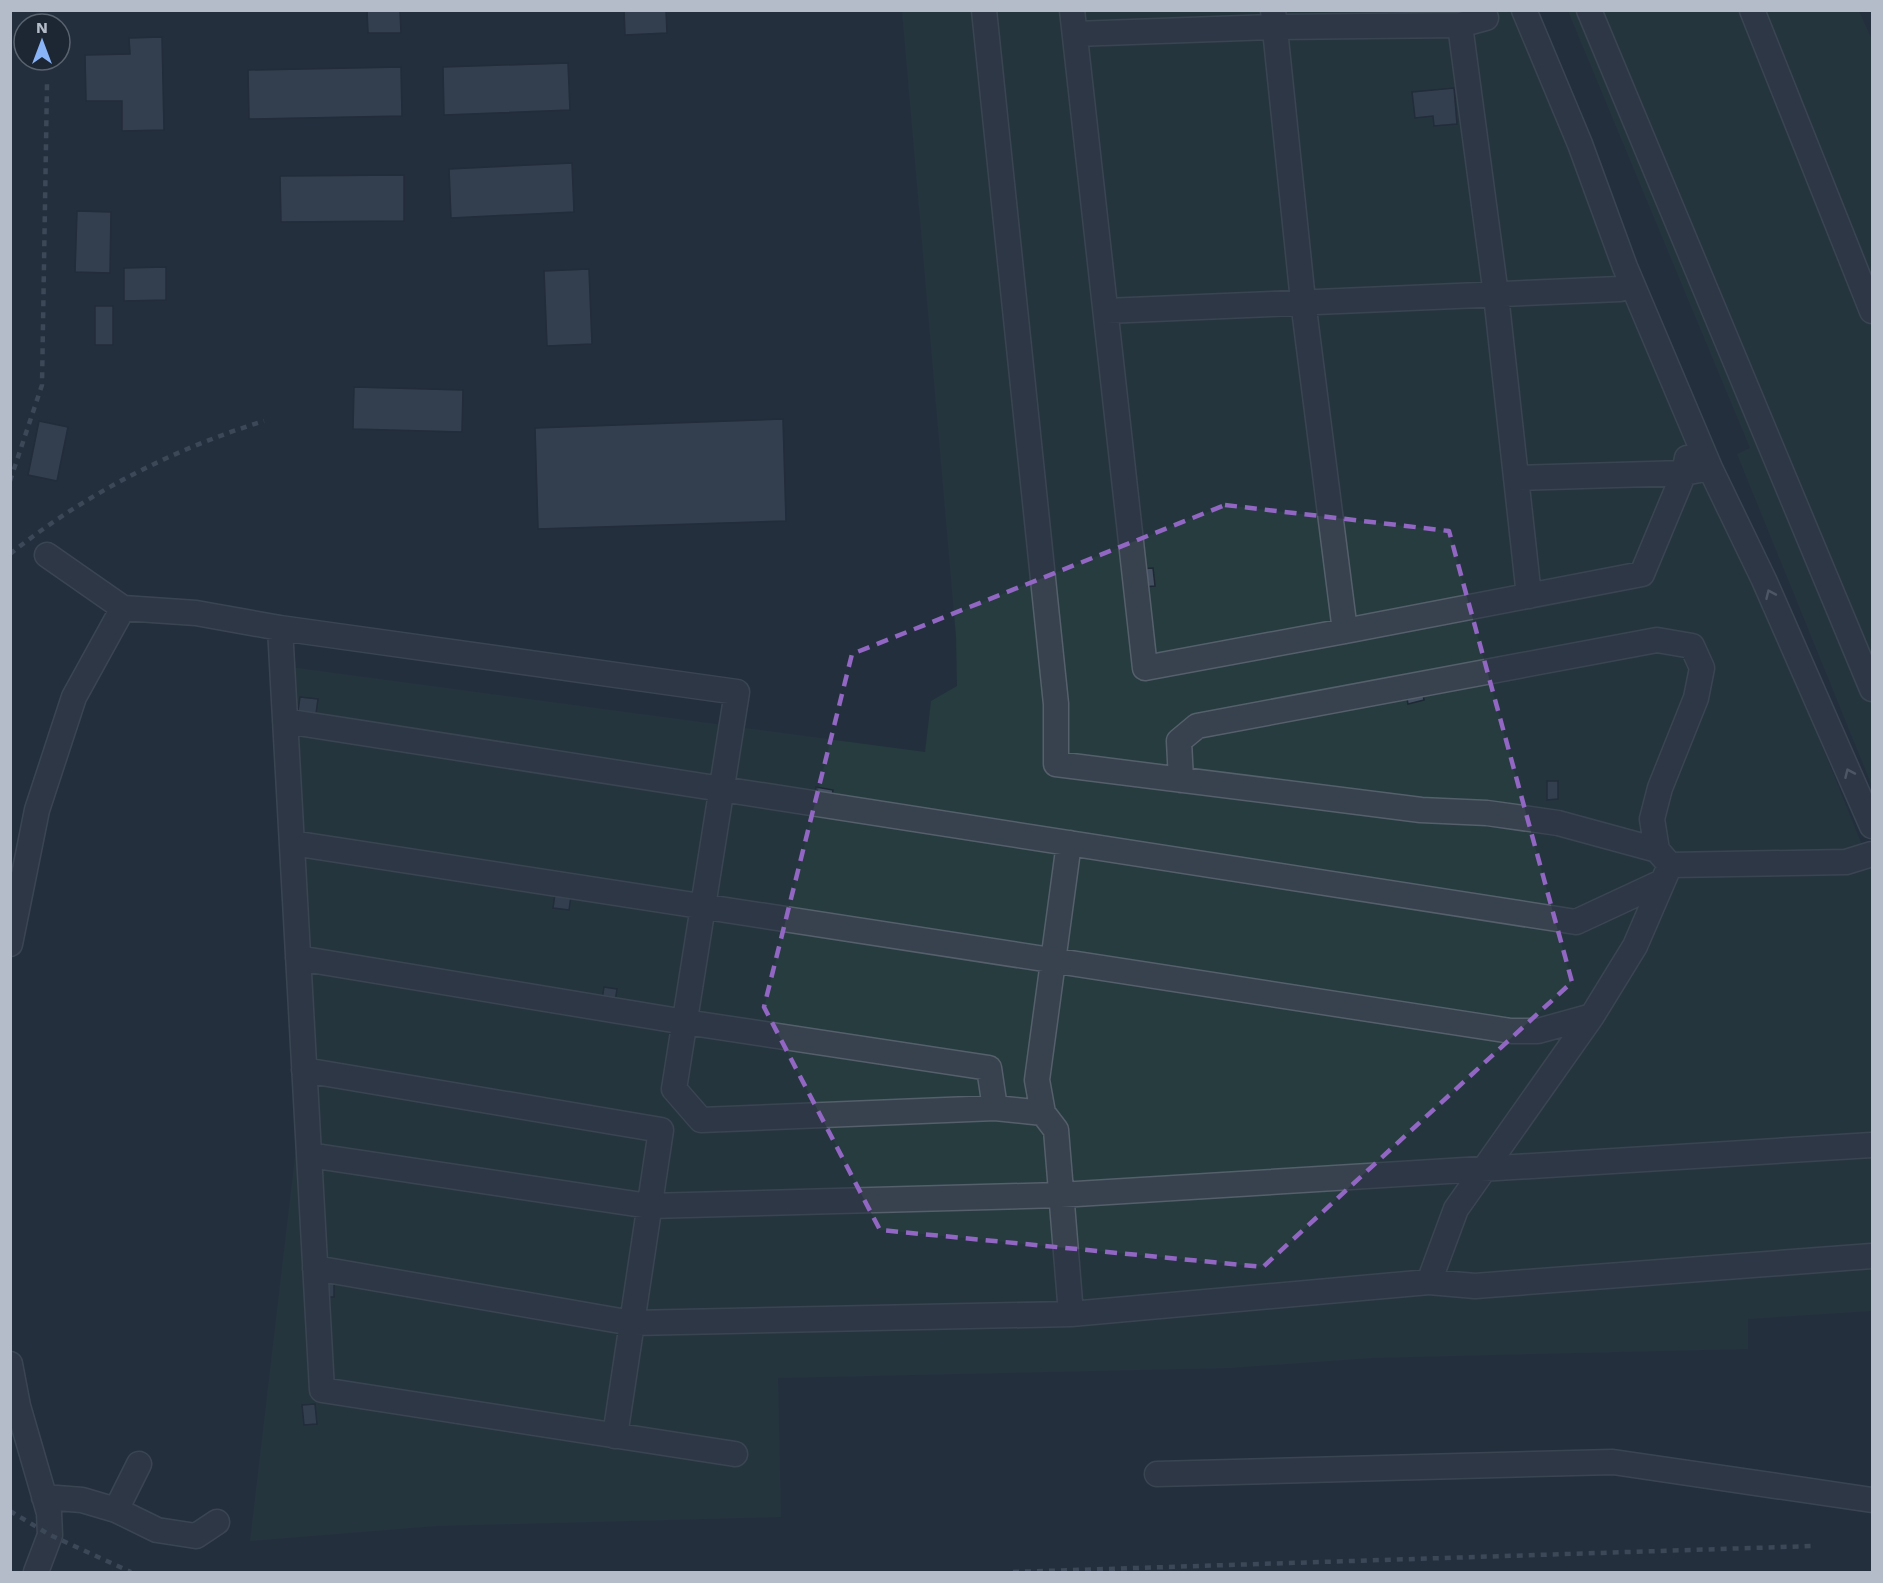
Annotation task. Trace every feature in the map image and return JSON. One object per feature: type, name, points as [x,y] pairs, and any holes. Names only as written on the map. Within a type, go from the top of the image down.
[{"type":"street","points":[[984,10],[1056,704],[1056,764],[1421,810],[1486,813],[1558,823],[1663,866],[1845,862],[1872,854]]},
{"type":"street","points":[[1072,10],[1145,668],[1642,574],[1684,472],[1689,448],[1620,289],[1512,10]]},
{"type":"street","points":[[1524,10],[1580,144],[1625,267],[1710,468],[1764,580],[1870,814]]},
{"type":"street","points":[[1589,10],[1872,689]]},
{"type":"street","points":[[1752,10],[1872,311]]},
{"type":"street","points":[[1075,34],[1274,19],[1460,26],[1486,18]]},
{"type":"street","points":[[1274,19],[1303,301],[1345,631]]},
{"type":"street","points":[[1460,26],[1496,295],[1529,596]]},
{"type":"street","points":[[1106,311],[1620,289]]},
{"type":"street","points":[[1516,478],[1684,472],[1710,468]]},
{"type":"street","points":[[47,555],[123,608],[196,613],[280,628],[737,692],[674,1089],[701,1120],[995,1108],[1043,1113]]},
{"type":"street","points":[[10,944],[37,810],[74,697],[123,608]]},
{"type":"street","points":[[280,628],[322,1390],[735,1454]]},
{"type":"street","points":[[1181,780],[1179,741],[1197,726],[1657,640],[1692,646],[1702,668],[1695,698],[1660,788],[1652,819],[1663,866],[1635,946],[1592,1016],[1456,1209],[1429,1282]]},
{"type":"street","points":[[285,721],[1576,922],[1663,866]]},
{"type":"street","points":[[292,843],[1511,1031],[1538,1031],[1592,1016]]},
{"type":"street","points":[[1069,843],[1037,1080],[1043,1113],[1056,1130],[1071,1314]]},
{"type":"street","points":[[298,958],[685,1022],[989,1068],[995,1108]]},
{"type":"street","points":[[304,1070],[662,1130],[615,1436]]},
{"type":"street","points":[[309,1155],[649,1206],[1060,1195],[1481,1171],[1872,1145]]},
{"type":"street","points":[[315,1268],[632,1323],[1071,1314],[1429,1282],[1474,1286],[1872,1256]]},
{"type":"street","points":[[10,1364],[18,1406],[49,1514],[50,1535],[36,1572]]},
{"type":"street","points":[[1157,1474],[1613,1462],[1872,1500]]},
{"type":"street","points":[[116,1510],[139,1464]]},
{"type":"street","points":[[44,1497],[82,1500],[116,1510],[157,1530],[196,1536],[217,1522]]},
{"type":"highlighted area","points":[[1225,505],[1449,531],[1572,982],[1263,1267],[880,1230],[764,1007],[852,654]]},
{"type":"green space","points":[[902,11],[1518,11],[1710,468],[1872,870],[1872,1311],[1748,1319],[1748,1349],[1372,1358],[1230,1368],[778,1378],[781,1517],[437,1526],[250,1541],[300,1114],[275,665],[925,752],[931,701],[957,686],[956,637]]},
{"type":"green space","points":[[1568,11],[1859,11],[1872,40],[1872,786],[1737,454],[1750,448]]},
{"type":"building","points":[[367,10],[400,10],[401,33],[368,33]]},
{"type":"building","points":[[624,10],[666,10],[667,33],[625,35]]},
{"type":"building","points":[[162,37],[164,130],[122,131],[122,101],[86,101],[85,55],[130,54],[129,38]]},
{"type":"building","points":[[568,63],[570,110],[444,115],[443,67]]},
{"type":"building","points":[[401,67],[402,116],[249,119],[248,70]]},
{"type":"building","points":[[1454,88],[1457,124],[1434,126],[1433,116],[1415,118],[1412,92]]},
{"type":"building","points":[[572,163],[574,212],[451,218],[449,169]]},
{"type":"building","points":[[404,175],[404,221],[281,222],[280,176]]},
{"type":"building","points":[[77,211],[111,212],[110,273],[75,272]]},
{"type":"building","points":[[166,267],[166,300],[124,301],[124,268]]},
{"type":"building","points":[[589,269],[592,344],[547,346],[544,271]]},
{"type":"building","points":[[95,306],[113,306],[113,345],[95,345]]},
{"type":"building","points":[[354,387],[463,390],[462,432],[353,429]]},
{"type":"building","points":[[783,419],[786,521],[538,529],[535,428]]},
{"type":"building","points":[[39,421],[68,427],[57,481],[28,475]]},
{"type":"building","points":[[1153,568],[1155,586],[1142,587],[1140,569]]},
{"type":"building","points":[[1422,690],[1424,700],[1408,704],[1406,693]]},
{"type":"building","points":[[300,697],[318,699],[315,721],[297,718]]},
{"type":"building","points":[[1547,781],[1558,781],[1558,799],[1547,800]]},
{"type":"building","points":[[816,787],[833,790],[831,802],[814,799]]},
{"type":"building","points":[[555,894],[571,896],[569,910],[553,908]]},
{"type":"building","points":[[604,987],[617,989],[615,1002],[602,1000]]},
{"type":"building","points":[[321,1279],[334,1280],[334,1297],[320,1297]]},
{"type":"building","points":[[315,1404],[317,1424],[304,1425],[302,1405]]},
{"type":"railway","points":[[10,481],[42,385],[47,84]]},
{"type":"railway","points":[[10,554],[69,512],[131,475],[196,445],[264,421]]},
{"type":"railway","points":[[10,1511],[50,1535],[131,1572]]},
{"type":"railway","points":[[1013,1572],[1813,1546]]}]
